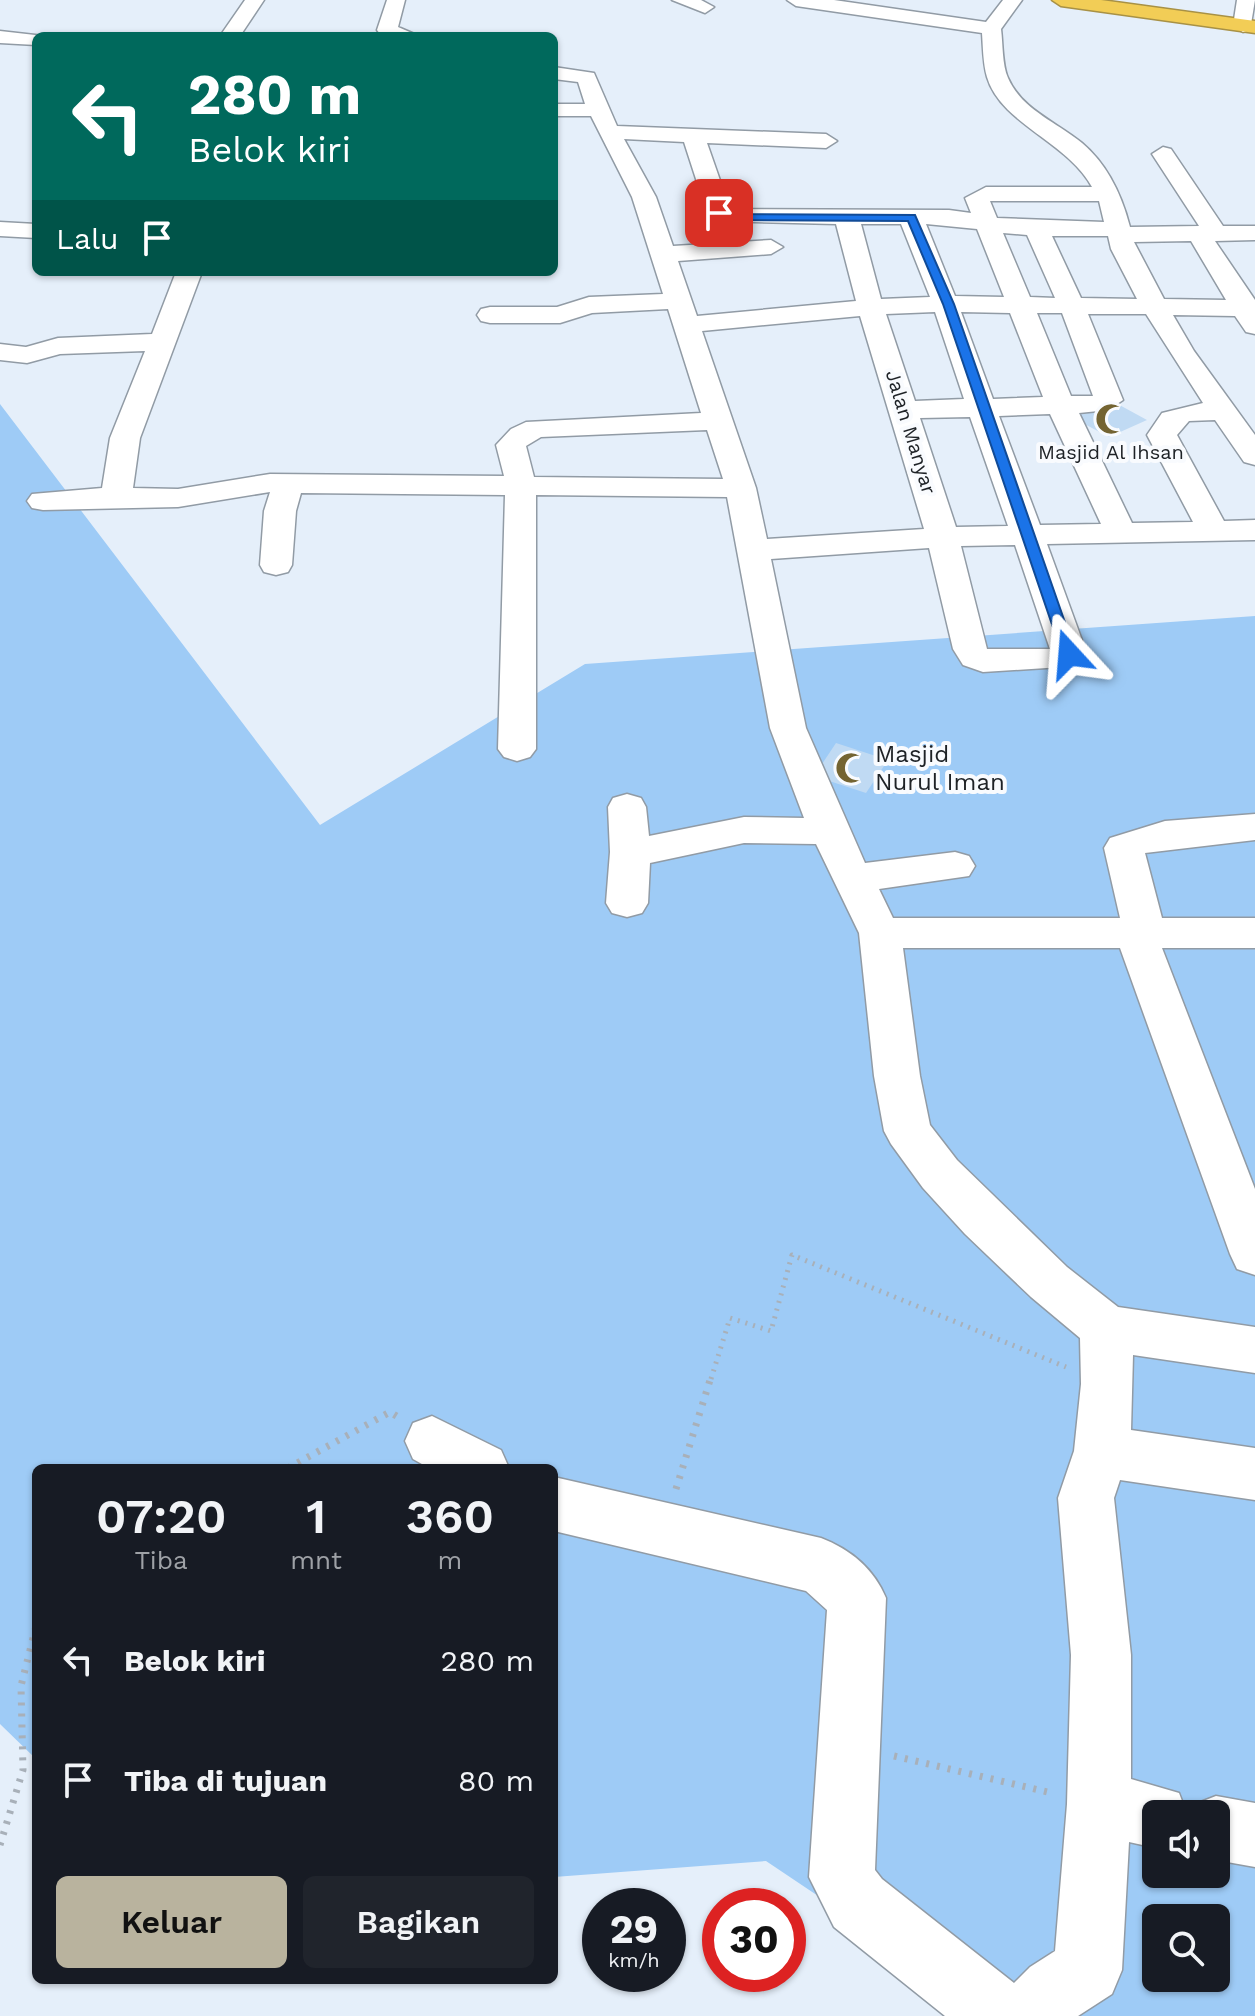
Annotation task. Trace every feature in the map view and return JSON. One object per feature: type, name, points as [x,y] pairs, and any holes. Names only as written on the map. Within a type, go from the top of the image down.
[{"type":"highway","points":[[1061,0],[1249,27]]},
{"type":"street","points":[[232,32],[255,0]]},
{"type":"street","points":[[386,32],[396,0]]},
{"type":"street","points":[[681,0],[705,7]]},
{"type":"street","points":[[796,0],[991,29]]},
{"type":"street","points":[[1013,0],[991,29],[997,78],[1009,97],[1031,120],[1083,157],[1108,194],[1123,249],[1156,309],[1181,352],[1255,456]]},
{"type":"street","points":[[1246,0],[1249,27]]},
{"type":"street","points":[[0,37],[32,39]]},
{"type":"street","points":[[558,79],[582,75],[644,197],[664,254],[680,313],[741,488],[788,728],[829,831],[880,933],[892,1013],[897,1076],[908,1131],[940,1174],[982,1219],[1049,1282],[1107,1356],[1102,1451],[1086,1498],[1101,1655],[1128,1810],[1088,1970],[1054,1991],[1031,2016]]},
{"type":"street","points":[[558,110],[600,110],[693,134],[826,141]]},
{"type":"street","points":[[693,134],[719,213],[723,216],[976,219],[987,224],[1036,228],[1255,233]]},
{"type":"street","points":[[1163,154],[1251,314]]},
{"type":"street","points":[[1108,194],[977,198],[1060,404],[1121,533]]},
{"type":"street","points":[[911,218],[948,304],[981,406],[1029,534]]},
{"type":"street","name":"Jalan Manyar","points":[[852,219],[848,222],[856,260],[943,537],[970,649],[975,658],[983,661],[1055,661],[1069,654],[1029,534]]},
{"type":"street","points":[[904,410],[1098,404],[1110,397],[1036,228]]},
{"type":"street","points":[[0,229],[32,231]]},
{"type":"street","points":[[664,254],[771,247]]},
{"type":"street","points":[[116,497],[125,438],[187,276]]},
{"type":"street","points":[[490,315],[560,315],[589,305],[680,313],[948,304],[1251,314]]},
{"type":"street","points":[[0,352],[27,355],[58,346],[161,342]]},
{"type":"street","points":[[1214,531],[1162,435],[1164,426],[1180,413],[1255,397]]},
{"type":"street","points":[[517,749],[521,484],[511,445],[521,435],[536,428],[718,421]]},
{"type":"street","points":[[43,501],[178,498],[250,485],[288,484],[741,488]]},
{"type":"street","points":[[276,565],[280,511],[288,484]]},
{"type":"street","points":[[755,550],[943,537],[1255,530]]},
{"type":"street","points":[[627,807],[630,852],[627,903]]},
{"type":"street","points":[[1255,827],[1153,837],[1124,848],[1139,932],[1255,1254]]},
{"type":"street","points":[[630,852],[688,844],[744,830],[829,831]]},
{"type":"street","points":[[854,878],[955,866]]},
{"type":"street","points":[[880,933],[1255,933]]},
{"type":"street","points":[[1107,1356],[1255,1350]]},
{"type":"street","points":[[432,1441],[474,1464]]},
{"type":"street","points":[[1102,1451],[1255,1474]]},
{"type":"street","points":[[558,1505],[821,1566],[857,1598],[842,1877],[858,1903],[1000,2016]]},
{"type":"street","points":[[1230,1831],[1255,1835]]},
{"type":"path","points":[[664,1529],[730,1318],[771,1331],[792,1255],[1107,1356]]},
{"type":"path","points":[[295,1464],[390,1412],[432,1441]]},
{"type":"path","points":[[0,1845],[23,1770],[21,1686],[32,1642]]},
{"type":"path","points":[[849,1745],[1128,1810]]},
{"type":"shaded area","points":[[0,404],[320,825],[585,664],[1255,616],[1255,2016],[997,2016],[766,1861],[558,1877],[558,1464],[32,1464],[32,1755],[0,1724]]},
{"type":"building","name":"Masjid Al Ihsan","points":[[1114,402],[1147,420],[1109,437],[1075,419],[1081,416],[1077,414],[1095,406]]},
{"type":"building","name":"Masjid Nurul Iman","points":[[836,743],[888,760],[866,793],[814,776]]},
{"type":"place","name":"Masjid Al Ihsan","points":[[1111,419]]},
{"type":"place","name":"Masjid Nurul Iman","points":[[851,768]]},
{"type":"route","points":[[719,213],[731,217],[911,218],[948,304],[1069,654]]}]
